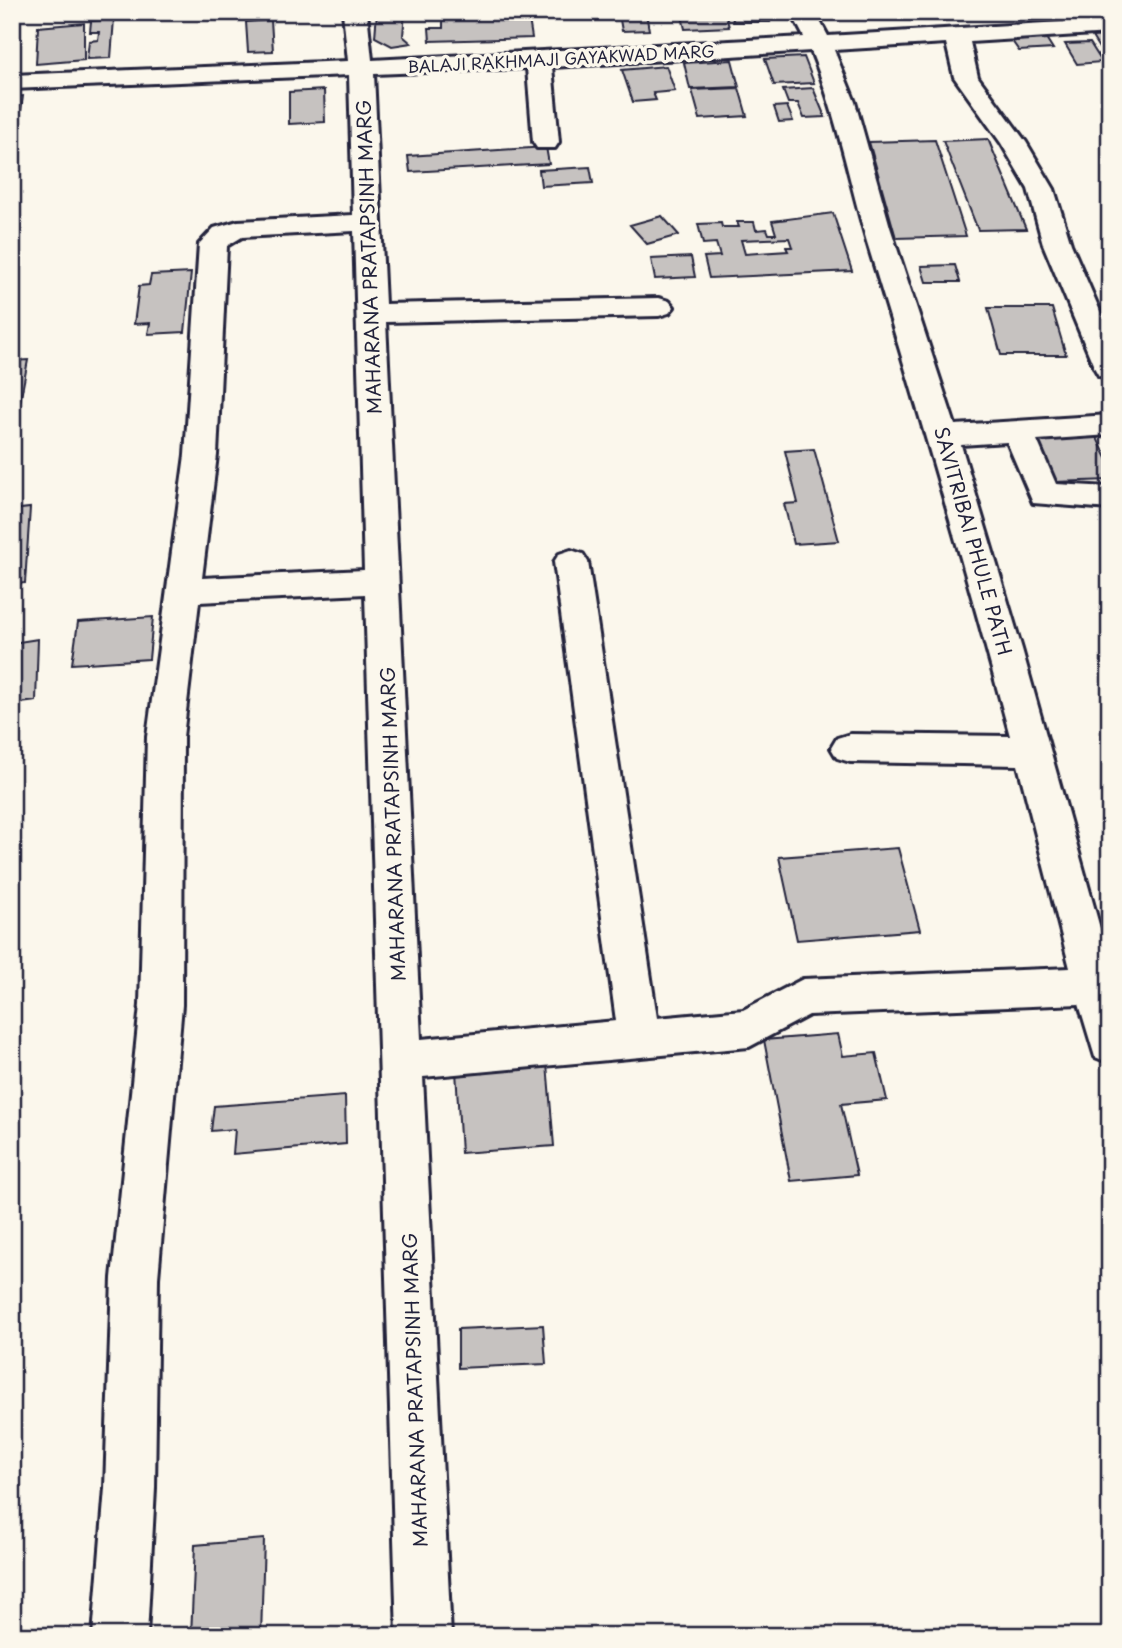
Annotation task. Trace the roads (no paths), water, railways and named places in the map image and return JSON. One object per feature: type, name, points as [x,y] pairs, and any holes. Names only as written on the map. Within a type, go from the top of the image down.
[{"type":"street","name":"MAHARANA PRATAPSINH MARG","points":[[355,12],[361,69],[372,313],[424,1636]]},
{"type":"street","name":"SAVITRIBAI PHULE PATH","points":[[803,12],[821,43],[842,96],[884,253],[943,436],[1032,751],[1102,985],[1110,1044]]},
{"type":"street","name":"BALAJI RAKHMAJI GAYAKWAD MARG","points":[[12,82],[539,60],[1110,26]]},
{"type":"street","points":[[956,34],[965,77],[1013,142],[1041,190],[1057,244],[1110,369]]},
{"type":"street","points":[[539,60],[546,142]]},
{"type":"street","points":[[120,1636],[130,1488],[135,1278],[161,1005],[165,737],[201,455],[213,244],[224,234],[238,229],[368,222]]},
{"type":"street","points":[[372,313],[659,307]]},
{"type":"street","points":[[943,436],[1110,425]]},
{"type":"street","points":[[1018,431],[1044,495],[1110,498]]},
{"type":"street","points":[[571,562],[639,1038]]},
{"type":"street","points":[[183,591],[383,581]]},
{"type":"street","points":[[849,748],[1032,751]]},
{"type":"street","points":[[403,1060],[749,1028],[803,997],[1102,985]]}]
